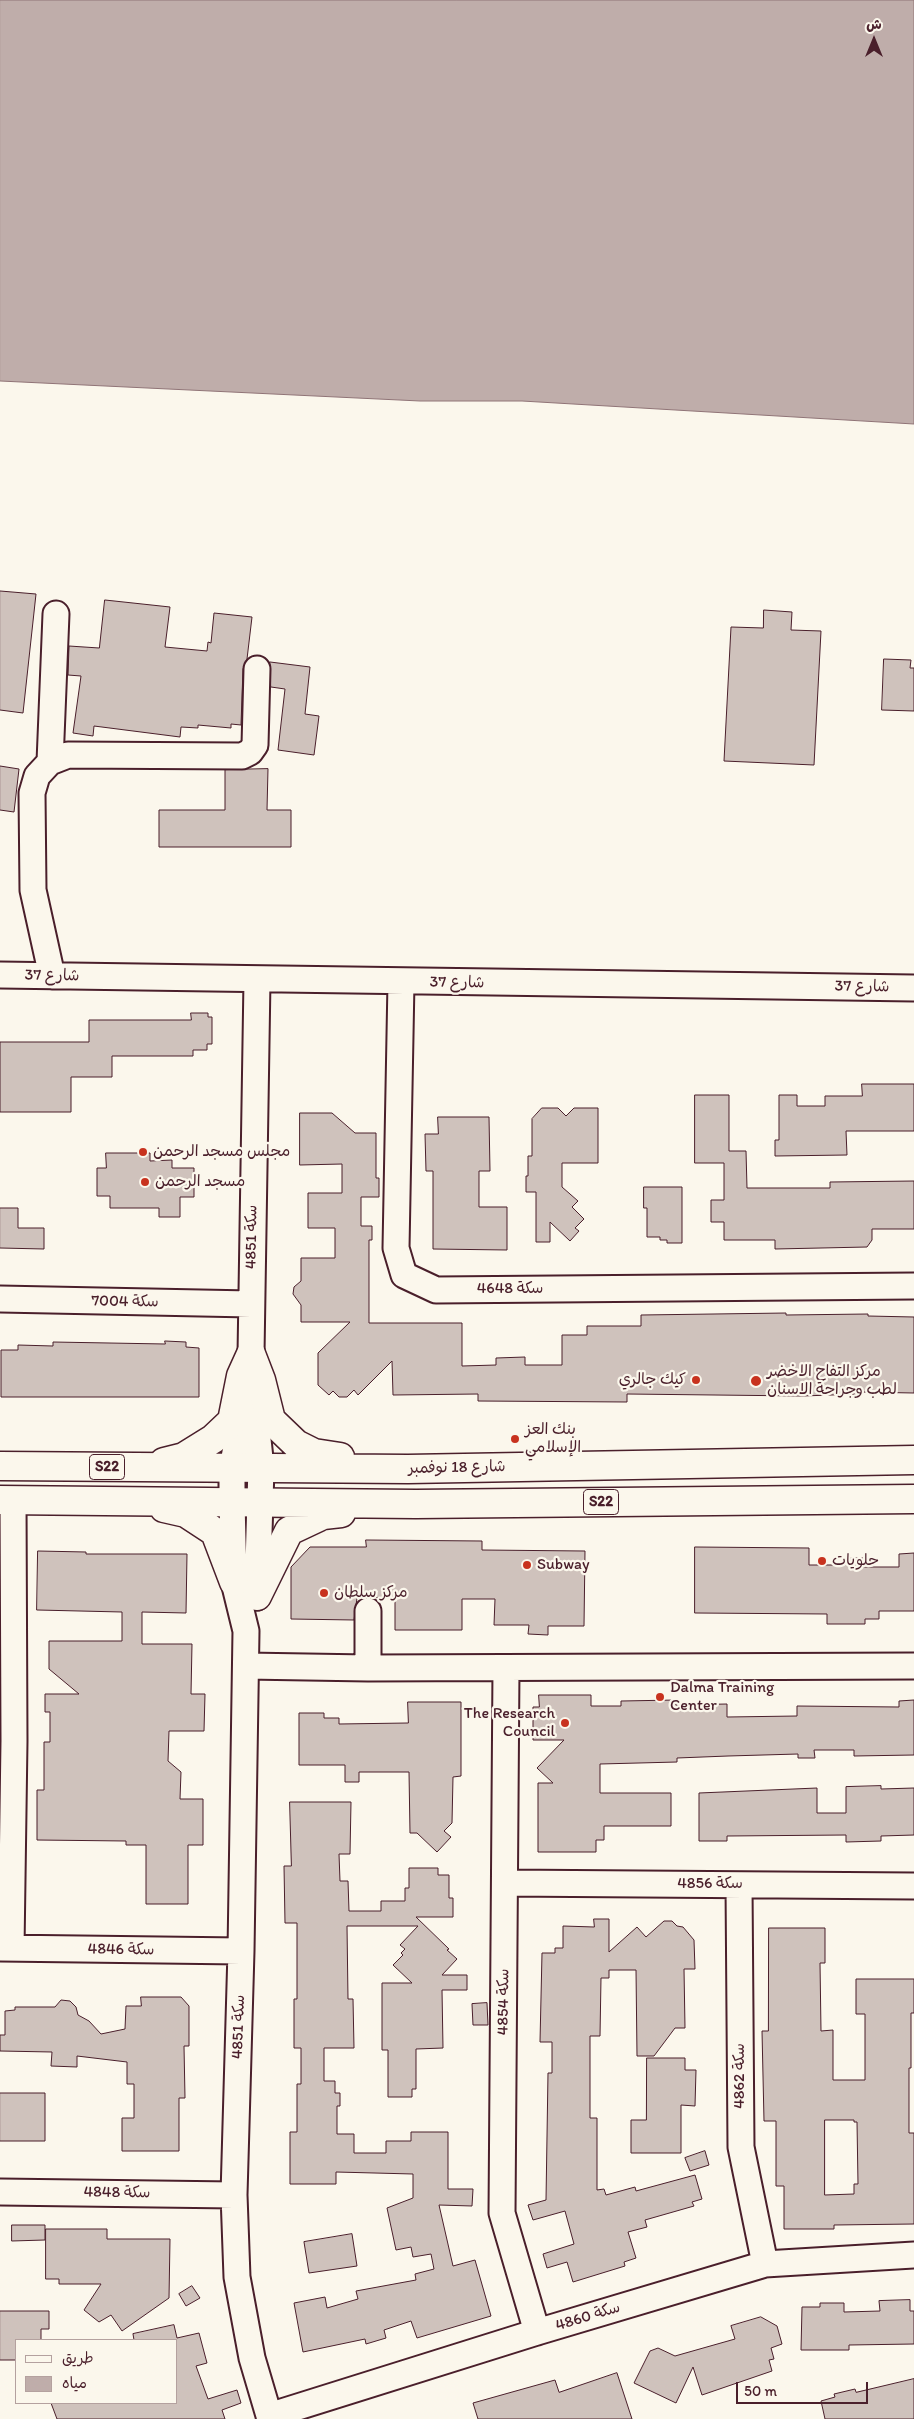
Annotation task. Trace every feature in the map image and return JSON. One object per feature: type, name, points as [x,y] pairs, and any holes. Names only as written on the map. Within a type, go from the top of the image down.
[{"type":"main road","points":[[137,1467],[184,1457],[213,1439],[232,1421],[241,1376],[250,1364],[261,1380],[271,1420],[287,1438],[314,1453],[408,1469]]},
{"type":"main road","name":"شارع 18 نوفمبر","points":[[0,1466],[408,1469],[914,1460]]},
{"type":"main road","name":"S22","points":[[6,1500],[416,1504],[914,1499]]},
{"type":"main road","points":[[95,1501],[170,1508],[186,1513],[204,1523],[215,1532],[234,1582]]},
{"type":"main road","points":[[257,1596],[289,1531],[323,1515],[416,1504]]},
{"type":"street","points":[[50,762],[56,614]]},
{"type":"street","points":[[52,976],[33,890],[32,793],[37,776],[50,762],[68,755],[242,756],[250,752],[255,745],[257,670]]},
{"type":"street","name":"شارع 37","points":[[0,975],[914,988]]},
{"type":"street","name":"سكة 4851","points":[[246,1631],[257,1596],[261,1468],[250,1364],[257,980]]},
{"type":"street","name":"سكة 4648","points":[[401,982],[396,1248],[404,1275],[436,1290],[914,1286]]},
{"type":"street","name":"سكة 7004","points":[[0,1300],[251,1304]]},
{"type":"street","name":"سكة 4851","points":[[250,1364],[232,1468],[234,1582],[246,1631],[241,1951],[234,2195],[237,2277],[252,2358],[270,2417]]},
{"type":"street","points":[[5,1948],[7,1741],[6,1500]]},
{"type":"street","points":[[368,1611],[368,1668]]},
{"type":"street","points":[[246,1666],[368,1668],[914,1666]]},
{"type":"street","name":"سكة 4854","points":[[506,1668],[502,2213],[536,2332]]},
{"type":"street","name":"سكة 4856","points":[[505,1883],[914,1886]]},
{"type":"street","name":"سكة 4862","points":[[739,1885],[741,2147],[765,2264]]},
{"type":"street","name":"سكة 4846","points":[[5,1948],[241,1951]]},
{"type":"street","name":"سكة 4848","points":[[0,2192],[234,2195]]},
{"type":"street","name":"سكة 4860","points":[[270,2417],[536,2332],[765,2264],[914,2255]]},
{"type":"water","points":[[0,0],[914,0],[914,424],[522,401],[420,401],[0,381]]},
{"type":"building","points":[[0,591],[36,594],[23,713],[0,710]]},
{"type":"building","points":[[105,600],[170,607],[165,647],[207,651],[208,642],[211,643],[214,613],[252,617],[247,659],[243,669],[241,725],[231,724],[231,728],[198,725],[198,728],[181,727],[180,737],[94,726],[93,736],[73,733],[81,676],[68,675],[69,646],[99,648]]},
{"type":"building","points":[[764,610],[792,612],[791,630],[821,631],[814,765],[724,761],[731,627],[763,628]]},
{"type":"building","points":[[884,659],[911,660],[910,668],[914,668],[914,711],[882,710]]},
{"type":"building","points":[[270,662],[310,667],[305,714],[319,716],[314,755],[278,750],[285,689],[271,687]]},
{"type":"building","points":[[0,766],[19,769],[14,812],[0,810]]},
{"type":"building","points":[[268,769],[267,810],[291,810],[291,847],[159,847],[159,810],[225,810],[225,770]]},
{"type":"building","points":[[191,1013],[208,1013],[208,1017],[212,1017],[212,1044],[207,1044],[207,1050],[193,1050],[193,1056],[112,1056],[112,1077],[71,1077],[71,1112],[0,1112],[0,1042],[89,1042],[89,1020],[191,1020]]},
{"type":"building","points":[[862,1084],[914,1084],[914,1131],[846,1131],[847,1155],[775,1156],[775,1140],[779,1140],[779,1095],[797,1095],[797,1106],[825,1106],[825,1096],[862,1096]]},
{"type":"building","points":[[695,1095],[729,1095],[729,1151],[746,1151],[747,1188],[830,1188],[830,1182],[914,1181],[914,1229],[872,1229],[872,1240],[867,1247],[775,1249],[775,1240],[724,1240],[724,1222],[711,1222],[711,1200],[724,1200],[724,1163],[695,1163]]},
{"type":"building","points":[[542,1108],[558,1108],[566,1116],[574,1108],[598,1108],[598,1163],[562,1163],[562,1187],[578,1201],[572,1207],[584,1219],[575,1228],[579,1231],[570,1241],[550,1222],[550,1242],[536,1242],[536,1192],[526,1192],[526,1176],[528,1176],[528,1156],[532,1156],[532,1119]]},
{"type":"building","points":[[300,1113],[332,1113],[355,1133],[376,1133],[376,1178],[379,1178],[379,1197],[361,1197],[361,1226],[372,1226],[372,1240],[369,1240],[369,1323],[462,1323],[462,1366],[496,1365],[496,1358],[525,1357],[525,1365],[562,1365],[562,1335],[587,1335],[587,1326],[641,1326],[641,1315],[868,1314],[868,1316],[914,1317],[914,1393],[860,1392],[860,1394],[802,1396],[627,1394],[627,1402],[478,1401],[478,1394],[393,1395],[392,1361],[358,1395],[354,1390],[347,1397],[339,1397],[333,1391],[329,1395],[318,1385],[318,1353],[350,1322],[301,1322],[301,1305],[293,1294],[294,1287],[301,1281],[301,1258],[335,1258],[335,1228],[308,1228],[308,1193],[342,1193],[342,1164],[300,1165]]},
{"type":"building","points":[[438,1117],[489,1117],[490,1171],[479,1171],[479,1207],[507,1207],[507,1250],[433,1249],[433,1171],[426,1171],[425,1134],[438,1134]]},
{"type":"building","name":"مسجد الرحمن","points":[[106,1153],[150,1153],[150,1161],[172,1160],[172,1168],[194,1168],[194,1197],[180,1197],[180,1217],[159,1217],[159,1208],[110,1208],[110,1196],[97,1196],[97,1168],[106,1168]]},
{"type":"building","points":[[644,1187],[682,1187],[682,1243],[667,1243],[667,1240],[660,1240],[660,1237],[647,1237],[647,1208],[644,1208]]},
{"type":"building","points":[[0,1208],[18,1208],[18,1228],[44,1228],[44,1249],[0,1248]]},
{"type":"building","points":[[165,1341],[186,1342],[186,1347],[199,1348],[199,1397],[1,1397],[1,1350],[18,1350],[18,1345],[53,1346],[53,1342],[165,1344]]},
{"type":"building","points":[[366,1540],[482,1541],[482,1550],[585,1551],[584,1626],[548,1626],[548,1635],[528,1634],[529,1625],[494,1625],[495,1599],[462,1599],[462,1630],[395,1630],[395,1599],[368,1597],[357,1598],[354,1620],[291,1619],[291,1567],[310,1547],[366,1547]]},
{"type":"building","points":[[695,1547],[809,1548],[809,1565],[843,1565],[843,1558],[863,1558],[863,1567],[899,1567],[899,1554],[914,1553],[914,1611],[879,1611],[879,1619],[865,1619],[865,1624],[827,1624],[827,1614],[695,1613]]},
{"type":"building","points":[[38,1551],[86,1552],[86,1554],[187,1554],[186,1613],[142,1612],[142,1644],[192,1644],[191,1694],[205,1694],[204,1731],[169,1731],[168,1761],[181,1772],[180,1799],[203,1799],[203,1845],[188,1845],[188,1904],[146,1904],[146,1845],[126,1845],[126,1841],[37,1840],[37,1790],[44,1790],[44,1742],[50,1742],[50,1712],[45,1712],[45,1694],[79,1694],[49,1669],[49,1641],[122,1641],[122,1612],[37,1610]]},
{"type":"building","points":[[539,1695],[591,1695],[591,1706],[621,1706],[621,1701],[676,1700],[676,1705],[727,1704],[727,1717],[797,1716],[797,1706],[899,1707],[899,1701],[914,1700],[914,1755],[854,1756],[854,1750],[814,1750],[815,1758],[798,1758],[798,1754],[677,1758],[677,1762],[600,1764],[600,1793],[671,1793],[671,1826],[604,1826],[604,1840],[596,1840],[596,1852],[538,1852],[538,1783],[553,1783],[537,1768],[564,1740],[533,1740],[533,1707],[539,1707]]},
{"type":"building","points":[[408,1702],[461,1702],[461,1776],[453,1777],[452,1823],[444,1831],[451,1837],[437,1852],[417,1833],[410,1833],[409,1772],[359,1772],[359,1782],[345,1782],[345,1765],[299,1765],[299,1713],[324,1713],[324,1718],[339,1718],[339,1724],[408,1723]]},
{"type":"building","points":[[881,1786],[881,1789],[914,1788],[914,1835],[881,1836],[881,1841],[846,1842],[846,1835],[727,1836],[727,1841],[699,1841],[699,1793],[817,1788],[817,1813],[846,1813],[846,1787]]},
{"type":"building","points":[[290,1802],[351,1802],[350,1854],[339,1854],[340,1881],[348,1881],[349,1911],[381,1911],[381,1901],[405,1901],[405,1888],[409,1888],[409,1868],[438,1868],[438,1875],[449,1875],[449,1898],[453,1898],[453,1917],[416,1917],[457,1959],[442,1975],[467,1975],[467,1990],[442,1990],[443,2048],[416,2049],[416,2089],[412,2089],[412,2097],[388,2097],[388,2050],[382,2050],[382,1983],[412,1983],[393,1965],[403,1955],[401,1953],[405,1949],[400,1945],[418,1926],[347,1926],[348,1999],[353,1999],[354,2048],[324,2048],[324,2081],[335,2081],[335,2093],[340,2093],[340,2106],[337,2106],[337,2134],[354,2134],[354,2153],[386,2153],[386,2141],[411,2141],[411,2132],[448,2132],[448,2189],[473,2189],[472,2206],[439,2205],[453,2266],[475,2260],[491,2316],[417,2338],[411,2321],[384,2330],[386,2338],[366,2344],[365,2339],[303,2352],[294,2303],[325,2297],[327,2308],[358,2299],[356,2291],[416,2280],[415,2274],[434,2269],[431,2254],[413,2257],[411,2247],[396,2250],[387,2208],[413,2198],[413,2174],[336,2172],[336,2184],[290,2184],[290,2132],[297,2132],[297,2084],[301,2084],[301,2048],[294,2048],[294,1999],[297,1999],[297,1923],[285,1923],[284,1866],[291,1866]]},
{"type":"building","points":[[594,1919],[609,1919],[609,1952],[637,1927],[646,1937],[664,1921],[672,1921],[677,1926],[683,1927],[694,1940],[695,1969],[684,1969],[685,2028],[675,2028],[654,2056],[637,2056],[636,1970],[609,1970],[609,1978],[601,1978],[600,2036],[590,2036],[590,2118],[597,2118],[597,2190],[604,2189],[606,2195],[635,2187],[636,2191],[695,2175],[702,2199],[692,2202],[694,2206],[645,2220],[647,2227],[628,2232],[636,2258],[624,2262],[625,2266],[573,2282],[567,2262],[547,2268],[543,2254],[574,2244],[565,2211],[533,2220],[528,2205],[546,2200],[548,2073],[552,2073],[552,2042],[540,2042],[542,1953],[555,1953],[555,1948],[563,1948],[563,1926],[594,1927]]},
{"type":"building","points":[[769,1928],[825,1928],[825,1963],[820,1963],[821,2031],[833,2030],[833,2080],[865,2080],[865,2014],[856,2014],[856,1979],[914,1979],[914,2013],[911,2013],[911,2068],[909,2068],[909,2133],[914,2133],[914,2224],[834,2225],[834,2229],[784,2229],[784,2186],[776,2186],[776,2121],[764,2121],[762,2031],[768,2031]],"holes":[[[825,2120],[854,2120],[854,2122],[857,2122],[858,2184],[854,2184],[854,2194],[825,2195]]]},
{"type":"building","points":[[141,1997],[181,1997],[189,2006],[189,2046],[184,2046],[185,2098],[179,2098],[179,2151],[122,2151],[122,2118],[134,2118],[134,2084],[127,2084],[127,2062],[77,2056],[77,2067],[51,2066],[52,2052],[0,2051],[0,2035],[5,2035],[5,2011],[15,2010],[15,2007],[55,2007],[61,2000],[70,2001],[76,2007],[78,2015],[89,2021],[101,2034],[125,2029],[126,2006],[141,2006]]},
{"type":"building","points":[[487,2003],[488,2025],[473,2025],[472,2004]]},
{"type":"building","points":[[647,2058],[685,2058],[685,2070],[696,2070],[695,2106],[681,2105],[681,2153],[631,2153],[631,2120],[646,2120]]},
{"type":"building","points":[[0,2093],[45,2093],[45,2141],[0,2141]]},
{"type":"building","points":[[705,2151],[709,2165],[690,2171],[685,2158]]},
{"type":"building","points":[[12,2225],[45,2225],[45,2240],[12,2241]]},
{"type":"building","points":[[46,2229],[107,2229],[107,2239],[170,2239],[169,2298],[122,2331],[111,2315],[99,2322],[84,2310],[101,2284],[59,2284],[59,2279],[46,2279]]},
{"type":"building","points":[[352,2234],[357,2266],[309,2273],[304,2242]]},
{"type":"building","points":[[192,2286],[200,2298],[186,2306],[179,2294]]},
{"type":"building","points":[[910,2300],[910,2311],[914,2311],[914,2344],[849,2345],[849,2350],[801,2350],[802,2307],[820,2307],[820,2303],[844,2303],[844,2312],[880,2311],[879,2301]]},
{"type":"building","points":[[0,2311],[49,2311],[49,2329],[41,2329],[41,2339],[15,2339],[15,2360],[0,2360]]},
{"type":"building","points":[[761,2317],[777,2326],[782,2344],[771,2348],[774,2359],[769,2360],[772,2371],[702,2395],[693,2367],[676,2403],[634,2383],[650,2351],[658,2348],[675,2356],[735,2339],[731,2326]]},
{"type":"building","points":[[174,2325],[177,2338],[199,2333],[207,2363],[196,2366],[208,2399],[237,2390],[241,2403],[222,2410],[225,2419],[57,2419],[51,2404],[178,2404],[178,2339],[134,2339],[133,2334]]},
{"type":"building","points":[[617,2373],[632,2419],[478,2419],[473,2403],[555,2380],[559,2392]]},
{"type":"building","points":[[914,2379],[914,2419],[825,2419],[821,2401],[835,2397],[834,2394],[855,2389],[856,2392]]},
{"type":"place","name":"مجلس مسجد الرحمن","points":[[143,1152]]},
{"type":"place","name":"مسجد الرحمن","points":[[145,1182]]},
{"type":"place","name":"كيك جالري","points":[[696,1380]]},
{"type":"place","name":"مركز التفاح الاخضر لطب وجراحة الاسنان","points":[[756,1381]]},
{"type":"place","name":"بنك العز الإسلامي","points":[[515,1439]]},
{"type":"place","name":"حلويات","points":[[822,1561]]},
{"type":"place","name":"Subway","points":[[527,1565]]},
{"type":"place","name":"مركز سلطان","points":[[324,1593]]},
{"type":"place","name":"Dalma Training Center","points":[[660,1697]]},
{"type":"place","name":"The Research Council","points":[[565,1723]]}]
